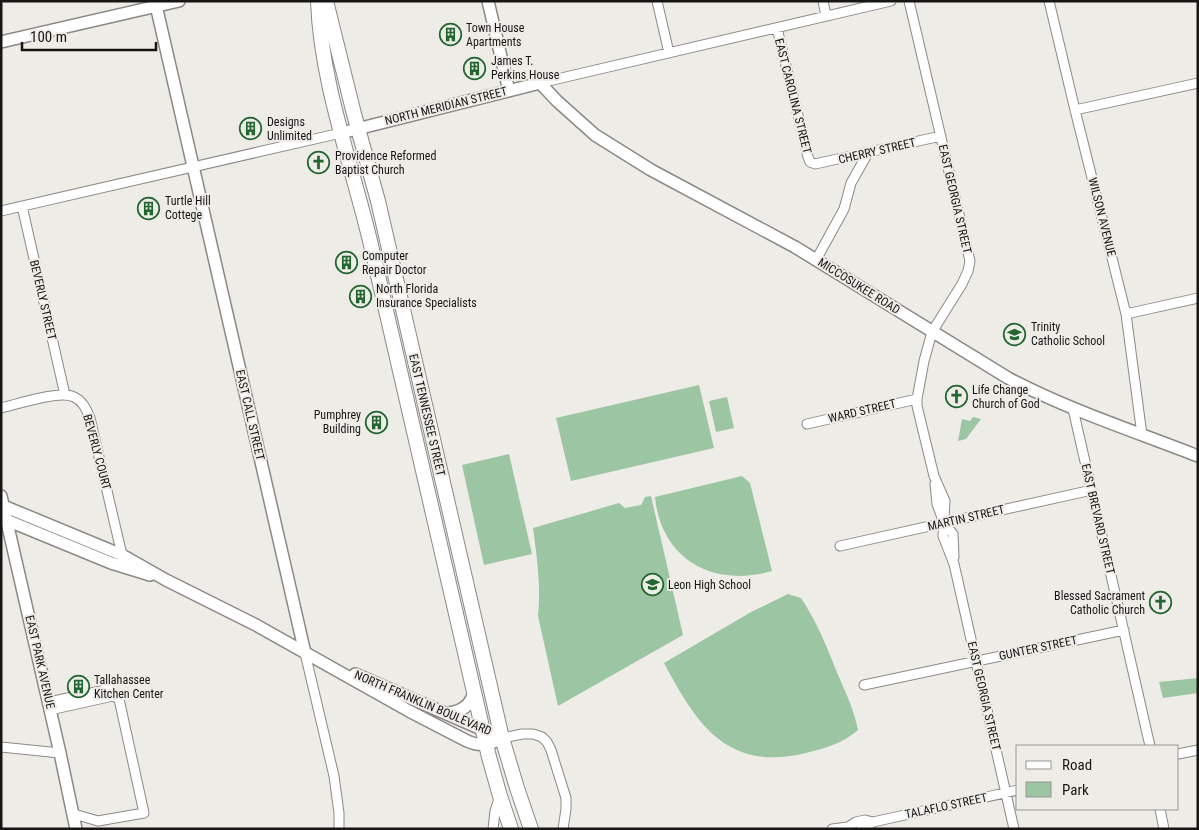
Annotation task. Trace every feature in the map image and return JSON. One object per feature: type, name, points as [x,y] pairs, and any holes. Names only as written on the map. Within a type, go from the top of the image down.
[{"type":"main road","name":"EAST TENNESSEE STREET","points":[[318,1],[324,51],[334,104],[359,197],[486,745],[511,829]]},
{"type":"main road","name":"EAST TENNESSEE STREET","points":[[326,1],[372,178],[502,738],[531,829]]},
{"type":"main road","points":[[376,270],[393,266]]},
{"type":"main road","points":[[419,452],[435,448]]},
{"type":"street","points":[[1,42],[156,4],[179,1]]},
{"type":"street","points":[[488,1],[509,91]]},
{"type":"street","points":[[657,1],[669,53]]},
{"type":"street","points":[[823,1],[826,16]]},
{"type":"street","name":"NORTH MERIDIAN STREET","points":[[1,211],[341,133],[540,83],[891,1]]},
{"type":"street","name":"EAST GEORGIA STREET","points":[[909,1],[970,261],[962,284],[932,332],[924,361],[917,406],[934,476],[936,504],[944,523],[943,536],[954,564],[1014,829]]},
{"type":"street","name":"WILSON AVENUE","points":[[1050,1],[1126,314],[1142,435]]},
{"type":"street","name":"EAST CALL STREET","points":[[156,4],[334,776],[339,813],[339,829]]},
{"type":"street","name":"EAST CAROLINA STREET","points":[[777,28],[808,157],[812,164]]},
{"type":"street","name":"MICCOSUKEE ROAD","points":[[540,83],[595,135],[651,170],[795,247],[1008,378],[1073,409],[1198,456]]},
{"type":"street","points":[[1075,110],[1198,83]]},
{"type":"street","name":"CHERRY STREET","points":[[812,164],[941,136]]},
{"type":"street","points":[[816,260],[844,209],[851,183],[868,153]]},
{"type":"street","name":"BEVERLY STREET","points":[[22,206],[65,394]]},
{"type":"street","points":[[1126,314],[1198,298]]},
{"type":"street","points":[[1,408],[65,394]]},
{"type":"street","name":"BEVERLY COURT","points":[[65,394],[74,397],[82,403],[90,418],[122,555]]},
{"type":"street","name":"WARD STREET","points":[[807,424],[917,398]]},
{"type":"street","name":"EAST BREVARD STREET","points":[[1073,409],[1150,745]]},
{"type":"street","name":"MARTIN STREET","points":[[840,546],[1092,490]]},
{"type":"street","name":"NORTH FRANKLIN BOULEVARD","points":[[2,502],[122,555],[166,580],[256,625],[467,741],[486,745],[502,738]]},
{"type":"street","name":"EAST PARK AVENUE","points":[[2,502],[4,519],[50,706],[75,821]]},
{"type":"street","name":"NORTH FRANKLIN BOULEVARD","points":[[4,519],[111,563],[166,580]]},
{"type":"street","name":"GUNTER STREET","points":[[864,685],[1124,630]]},
{"type":"street","name":"NORTH FRANKLIN BOULEVARD","points":[[305,653],[502,738]]},
{"type":"street","points":[[446,713],[454,713],[464,709],[473,695],[474,688]]},
{"type":"street","points":[[50,706],[110,689]]},
{"type":"street","points":[[50,706],[113,696],[119,699],[144,813],[98,821],[75,821]]},
{"type":"street","points":[[502,738],[533,734],[542,737],[547,742],[566,798],[563,829]]},
{"type":"street","points":[[1,747],[60,753]]},
{"type":"street","points":[[1179,754],[1198,750]]},
{"type":"street","name":"TALAFLO STREET","points":[[832,829],[848,828],[856,822],[865,820],[873,822],[1016,790]]},
{"type":"street","name":"EAST TENNESSEE STREET","points":[[493,829],[496,807],[500,796]]},
{"type":"street","points":[[1160,810],[1164,829]]},
{"type":"street","name":"TALAFLO STREET","points":[[861,829],[873,822]]},
{"type":"green space","points":[[699,385],[714,448],[571,481],[556,418]]},
{"type":"green space","points":[[727,397],[734,428],[716,432],[709,401]]},
{"type":"green space","points":[[973,417],[981,419],[966,439],[958,441],[962,419],[970,421]]},
{"type":"green space","points":[[509,454],[532,554],[484,565],[462,465]]},
{"type":"green space","points":[[742,476],[750,483],[772,571],[751,575],[730,575],[711,572],[694,564],[679,553],[668,538],[659,519],[655,497]]},
{"type":"green space","points":[[651,496],[683,635],[558,706],[538,616],[539,583],[533,528],[619,503],[625,508],[641,505],[645,497]]},
{"type":"green space","points":[[788,594],[801,598],[817,626],[849,702],[858,730],[834,744],[806,753],[779,757],[755,756],[735,749],[718,738],[703,724],[689,706],[664,663],[751,612]]},
{"type":"green space","points":[[1198,678],[1198,693],[1163,698],[1159,682]]},
{"type":"place","name":"Town House Apartments","points":[[450,35]]},
{"type":"place","name":"James T. Perkins House","points":[[475,68]]},
{"type":"place","name":"Designs Unlimited","points":[[251,129]]},
{"type":"place","name":"Providence Reformed Baptist Church","points":[[319,163]]},
{"type":"place","name":"Turtle Hill Cottege","points":[[149,208]]},
{"type":"place","name":"Computer Repair Doctor","points":[[346,263]]},
{"type":"place","name":"North Florida Insurance Specialists","points":[[360,296]]},
{"type":"place","name":"Trinity Catholic School","points":[[1015,334]]},
{"type":"place","name":"Life Change Church of God","points":[[956,397]]},
{"type":"place","name":"Pumphrey Building","points":[[377,422]]},
{"type":"place","name":"Leon High School","points":[[652,585]]},
{"type":"place","name":"Blessed Sacrament Catholic Church","points":[[1161,603]]},
{"type":"place","name":"Tallahassee Kitchen Center","points":[[78,687]]}]
